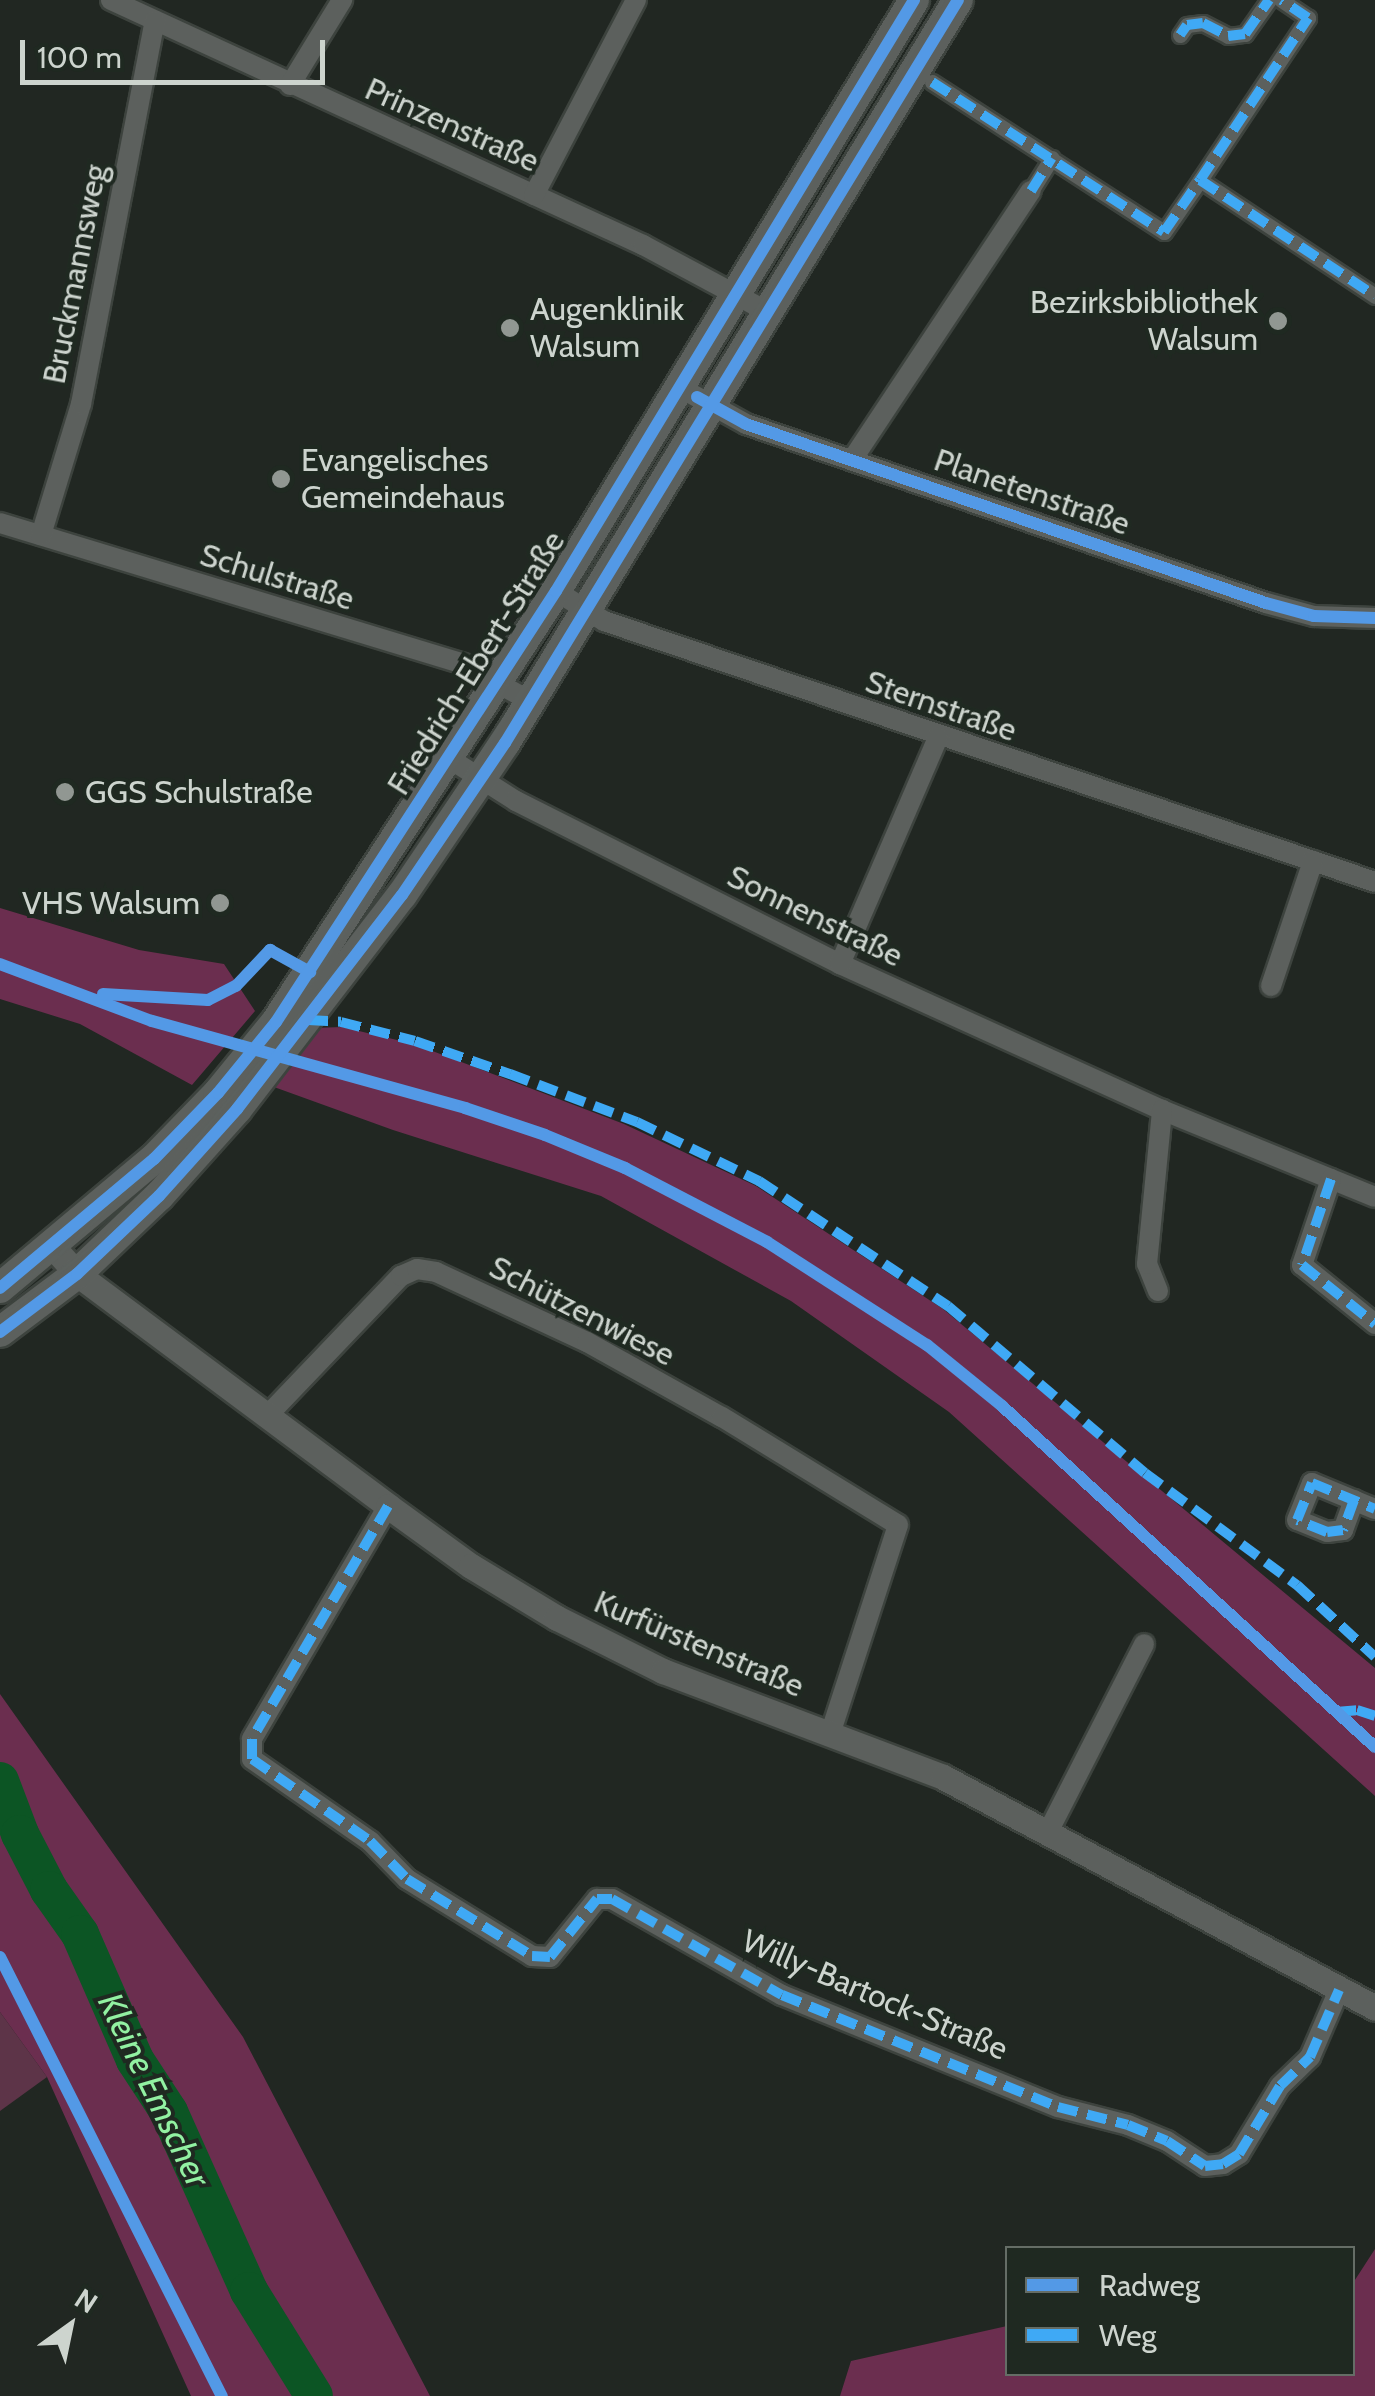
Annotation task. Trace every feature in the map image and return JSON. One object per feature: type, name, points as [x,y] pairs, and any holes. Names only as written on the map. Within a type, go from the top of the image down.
[{"type":"main road","name":"Friedrich-Ebert-Straße","points":[[0,1287],[53,1248],[154,1159],[218,1093],[276,1022],[556,591],[914,0]]},
{"type":"main road","name":"Friedrich-Ebert-Straße","points":[[0,1332],[76,1274],[159,1196],[237,1109],[402,896],[530,701],[958,0]]},
{"type":"street","name":"Prinzenstraße","points":[[111,0],[534,195],[735,292],[766,311]]},
{"type":"street","points":[[290,85],[342,0]]},
{"type":"street","points":[[534,195],[636,0]]},
{"type":"street","points":[[1180,35],[1187,25],[1202,23],[1228,36],[1245,34],[1269,0]]},
{"type":"street","points":[[932,82],[1164,232],[1308,18],[1281,0]]},
{"type":"street","name":"Bruckmannsweg","points":[[41,535],[81,404],[154,22]]},
{"type":"street","points":[[852,460],[1052,158]]},
{"type":"street","points":[[1200,180],[1375,296]]},
{"type":"street","name":"Planetenstraße","points":[[680,387],[746,424],[1266,603],[1314,616],[1375,618]]},
{"type":"street","name":"Schulstraße","points":[[0,522],[463,664],[530,701]]},
{"type":"street","name":"Sternstraße","points":[[556,591],[604,621],[1375,882]]},
{"type":"street","points":[[840,964],[938,737]]},
{"type":"street","name":"Sonnenstraße","points":[[450,759],[481,779],[840,964],[1162,1110],[1375,1197]]},
{"type":"street","points":[[1271,986],[1313,861]]},
{"type":"street","points":[[1158,1291],[1147,1264],[1162,1110]]},
{"type":"street","points":[[1332,1180],[1302,1265],[1375,1324]]},
{"type":"street","name":"Kurfürstenstraße","points":[[53,1248],[76,1274],[388,1506],[472,1566],[557,1618],[663,1671],[942,1777],[1375,2008]]},
{"type":"street","name":"Schützenwiese","points":[[267,1416],[402,1276],[417,1269],[436,1272],[587,1342],[722,1418],[898,1525],[830,1734]]},
{"type":"street","points":[[0,1287],[7,1305],[0,1332]]},
{"type":"street","points":[[1354,1500],[1375,1509]]},
{"type":"street","name":"Willy-Bartock-Straße","points":[[388,1506],[252,1740],[252,1760],[370,1841],[407,1878],[532,1956],[550,1957],[566,1944],[597,1899],[612,1898],[782,1995],[1058,2107],[1128,2124],[1206,2166],[1223,2164],[1239,2154],[1280,2086],[1310,2057],[1339,1990]]},
{"type":"street","points":[[1048,1832],[1144,1644]]},
{"type":"shaded area","points":[[0,908],[139,950],[224,964],[255,1011],[192,1085],[80,1024],[0,999]]},
{"type":"shaded area","points":[[342,1027],[414,1044],[624,1124],[756,1186],[943,1309],[1375,1668],[1375,1796],[949,1412],[791,1301],[601,1196],[393,1130],[274,1087],[313,1028]]},
{"type":"shaded area","points":[[0,1694],[243,2037],[430,2396],[191,2396],[47,2077],[0,2012]]},
{"type":"shaded area","points":[[0,2012],[47,2077],[0,2111]]},
{"type":"shaded area","points":[[1375,2249],[1375,2396],[840,2396],[851,2361],[1005,2326],[1005,2376],[1355,2376],[1355,2280]]},
{"type":"waterway","name":"Kleine Emscher","points":[[0,1781],[20,1834],[49,1890],[80,1934],[135,2060],[169,2112],[249,2291],[314,2396]]},
{"type":"tram line","points":[[308,985],[506,685],[921,0]]},
{"type":"tram line","points":[[0,1319],[102,1238],[164,1178],[348,955],[578,605],[943,0]]},
{"type":"tram line","points":[[10,1292],[59,1254],[181,1139]]},
{"type":"marked path","points":[[1180,35],[1187,25],[1203,23],[1228,36],[1245,34],[1269,0]]},
{"type":"marked path","points":[[1200,180],[1308,18],[1281,0]]},
{"type":"marked path","points":[[932,82],[1164,232],[1200,180],[1375,296]]},
{"type":"marked path","points":[[1031,191],[1052,158]]},
{"type":"marked path","points":[[308,1020],[341,1022],[415,1041],[510,1074],[637,1122],[759,1181],[948,1306],[1145,1473],[1297,1585],[1375,1657]]},
{"type":"marked path","points":[[1331,1179],[1302,1265],[1375,1324]]},
{"type":"marked path","points":[[1354,1500],[1343,1530],[1327,1532],[1297,1520],[1312,1483],[1375,1509]]},
{"type":"marked path","points":[[388,1506],[252,1739],[252,1759],[370,1841],[407,1879],[532,1956],[550,1957],[597,1899],[612,1899],[782,1995],[1058,2107],[1128,2125],[1167,2141],[1205,2166],[1223,2164],[1239,2154],[1280,2086],[1310,2057],[1339,1990]]},
{"type":"marked path","points":[[1336,1712],[1357,1710],[1375,1716]]},
{"type":"cycle path","points":[[0,1288],[154,1159],[218,1093],[276,1022],[556,591],[914,0]]},
{"type":"cycle path","points":[[0,1332],[77,1274],[159,1196],[237,1109],[402,895],[505,743],[958,0]]},
{"type":"cycle path","points":[[697,397],[746,424],[1266,603],[1314,616],[1375,618]]},
{"type":"cycle path","points":[[103,994],[208,1000],[236,986],[270,950],[310,972]]},
{"type":"cycle path","points":[[0,964],[152,1021],[465,1108],[545,1135],[625,1168],[767,1242],[927,1345],[1002,1406],[1375,1747]]},
{"type":"cycle path","points":[[0,1957],[222,2396]]},
{"type":"place","name":"Bezirksbibliothek Walsum","points":[[1278,321]]},
{"type":"place","name":"Augenklinik Walsum","points":[[510,328]]},
{"type":"place","name":"Evangelisches Gemeindehaus","points":[[281,479]]},
{"type":"place","name":"GGS Schulstraße","points":[[65,792]]},
{"type":"place","name":"VHS Walsum","points":[[220,903]]}]
